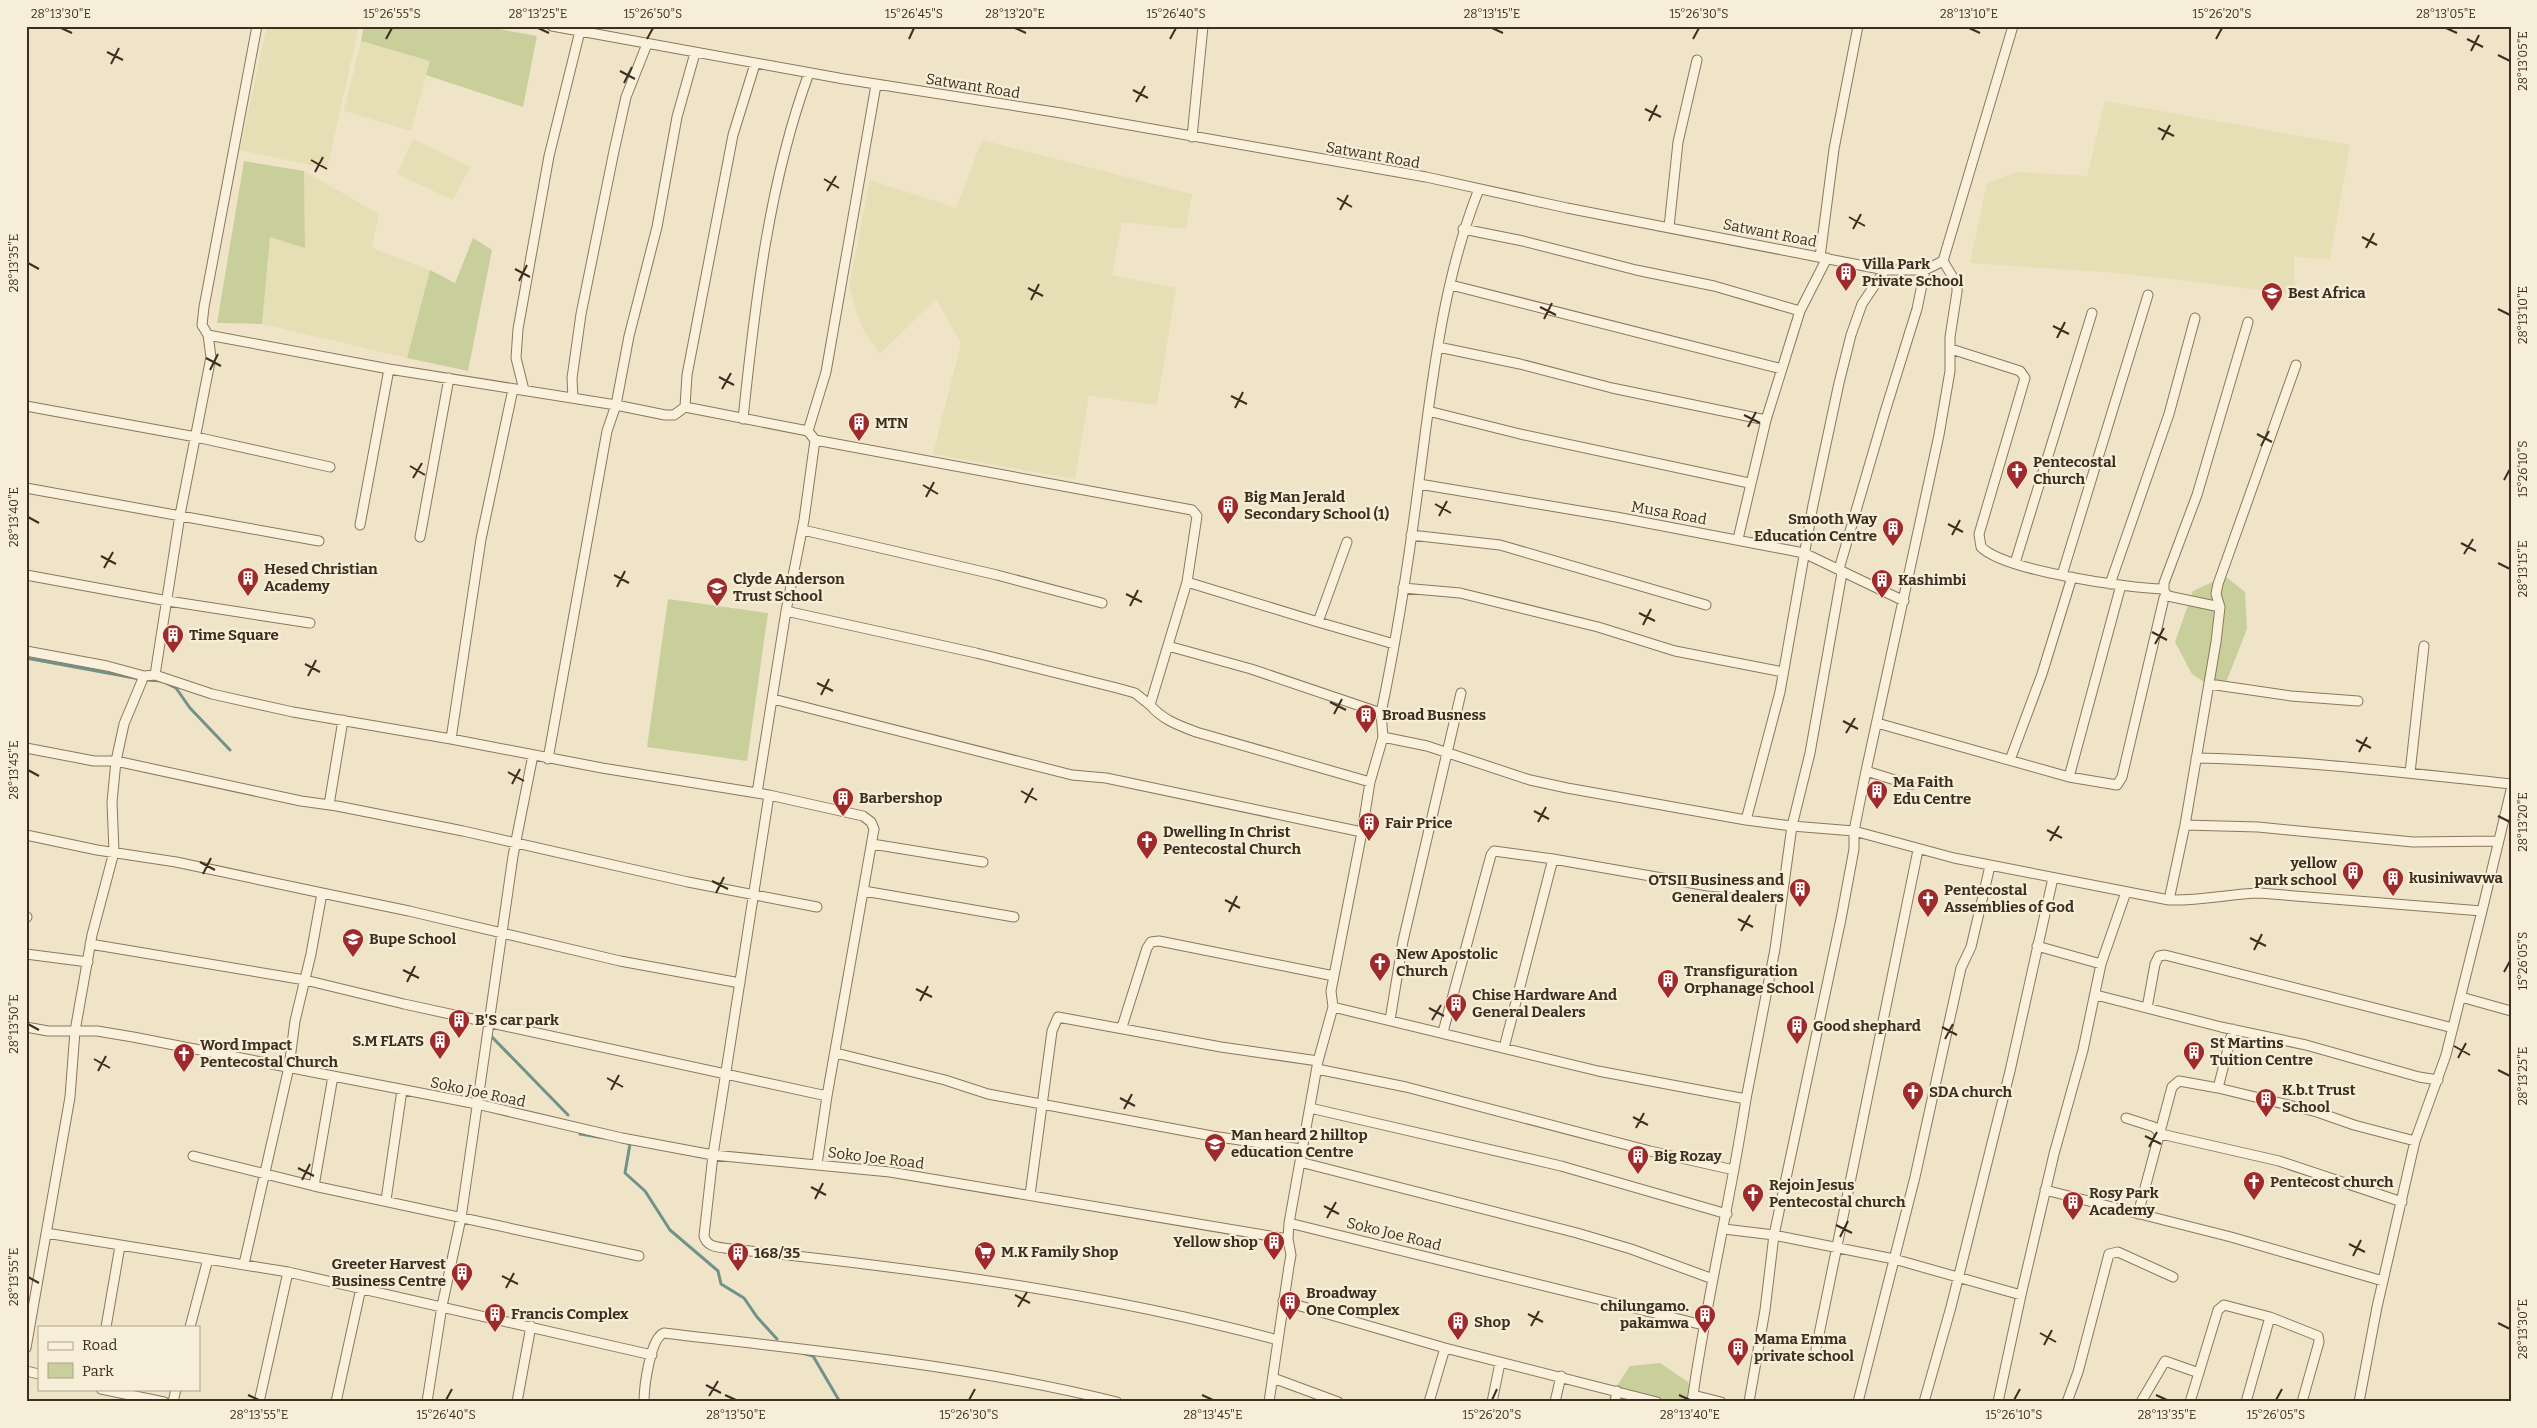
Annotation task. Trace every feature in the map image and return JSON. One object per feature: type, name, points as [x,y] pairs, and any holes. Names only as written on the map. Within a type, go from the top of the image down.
[{"type":"street","points":[[155,675],[180,515],[211,357],[208,336],[202,325],[204,308],[257,26]]},
{"type":"street","name":"Satwant Road","points":[[552,26],[876,85],[1061,113],[1426,178],[1884,270],[1925,270],[1943,261]]},
{"type":"street","points":[[1192,137],[1203,26]]},
{"type":"street","points":[[1738,539],[1749,483],[1766,420],[1800,310],[1824,258],[1834,149],[1858,26]]},
{"type":"street","points":[[1749,1402],[1765,1310],[1774,1235],[1841,919],[1854,849],[1854,831],[1866,771],[1939,435],[1951,349],[1950,337],[1957,284],[1943,261],[2013,26]]},
{"type":"street","points":[[524,390],[516,358],[518,329],[549,156],[580,31]]},
{"type":"street","points":[[573,398],[572,378],[580,314],[614,151],[626,98],[647,44]]},
{"type":"street","points":[[548,758],[607,431],[616,404],[628,336],[657,227],[678,117],[695,53]]},
{"type":"street","points":[[1669,227],[1678,142],[1697,60]]},
{"type":"street","points":[[685,407],[687,374],[733,135],[756,64]]},
{"type":"street","points":[[743,419],[752,342],[772,215],[792,120],[809,73]]},
{"type":"street","points":[[808,431],[826,372],[876,85]]},
{"type":"street","points":[[1268,1402],[1290,1255],[1289,1223],[1301,1149],[1317,1065],[1333,1007],[1331,991],[1370,782],[1383,737],[1381,713],[1403,588],[1438,346],[1463,229],[1479,189]]},
{"type":"street","points":[[1463,229],[1523,241],[1636,270],[1714,286],[1800,310]]},
{"type":"street","points":[[1746,820],[1776,709],[1823,453],[1851,335],[1862,304],[1884,270]]},
{"type":"street","points":[[1720,1402],[1692,1398],[1703,1325],[1727,1214],[1746,1099],[1774,958],[1781,892],[1792,826],[1810,753],[1841,571],[1884,415],[1917,309],[1925,270]]},
{"type":"street","points":[[1451,285],[1782,369]]},
{"type":"street","points":[[2010,760],[2042,674],[2067,576],[2148,295]]},
{"type":"street","points":[[2015,563],[2092,313]]},
{"type":"street","points":[[2110,584],[2166,424],[2195,318]]},
{"type":"street","points":[[1877,723],[2069,776],[2114,786],[2120,782],[2164,598],[2197,495],[2248,322]]},
{"type":"street","points":[[208,336],[389,369],[616,404],[665,415],[674,415],[685,407],[808,431],[815,440],[1192,510],[1197,516],[1187,582],[1150,705]]},
{"type":"street","points":[[1438,346],[1520,364],[1612,388],[1766,420]]},
{"type":"street","points":[[1951,349],[2020,371],[2025,376],[1979,534],[1981,547],[1985,551],[2015,563],[2067,576],[2166,593],[2220,607]]},
{"type":"street","points":[[2169,900],[2185,825],[2209,684],[2220,607],[2216,594],[2218,584],[2296,365]]},
{"type":"street","points":[[360,525],[389,369]]},
{"type":"street","points":[[420,537],[449,378]]},
{"type":"street","points":[[451,739],[481,539],[513,389]]},
{"type":"street","points":[[26,406],[196,437],[330,467]]},
{"type":"street","points":[[1428,411],[1520,434],[1749,483]]},
{"type":"street","points":[[757,793],[786,612],[803,530],[815,440]]},
{"type":"street","name":"Musa Road","points":[[1419,484],[1738,539],[1804,553],[1904,601]]},
{"type":"street","points":[[26,488],[319,541]]},
{"type":"street","points":[[803,530],[988,573],[1102,603]]},
{"type":"street","points":[[1411,535],[1478,541],[1510,547],[1706,605]]},
{"type":"street","points":[[1318,622],[1347,542]]},
{"type":"street","points":[[26,576],[168,601],[310,622]]},
{"type":"street","points":[[1187,582],[1394,644]]},
{"type":"street","points":[[2069,776],[2121,585]]},
{"type":"street","points":[[1403,588],[1460,594],[1598,627],[1675,650],[1783,672]]},
{"type":"street","points":[[786,612],[976,653],[1135,693],[1169,722],[1196,732],[1370,782]]},
{"type":"street","points":[[1168,646],[1251,669],[1381,713]]},
{"type":"street","points":[[2410,774],[2424,646]]},
{"type":"street","points":[[26,651],[107,666],[144,676],[155,675],[212,694],[293,712],[548,758],[769,795],[863,816],[871,822],[874,829],[827,1096],[817,1164]]},
{"type":"street","points":[[26,1348],[70,1097],[75,1031],[90,944],[114,852],[112,802],[116,761],[124,724],[144,676]]},
{"type":"street","points":[[2209,684],[2291,696],[2358,701]]},
{"type":"street","points":[[1390,1020],[1404,941],[1448,752],[1450,733],[1461,693]]},
{"type":"street","points":[[773,699],[1072,775],[1106,778],[1362,832]]},
{"type":"street","points":[[328,805],[343,720]]},
{"type":"street","points":[[1383,737],[1448,752],[1530,780],[1567,788],[1746,820],[1854,831],[1918,850],[1990,866],[2169,900],[2197,900],[2237,894],[2260,893],[2482,911]]},
{"type":"street","points":[[26,748],[94,761],[116,761],[301,801],[516,843],[688,882],[817,907]]},
{"type":"street","points":[[426,1402],[442,1306],[460,1218],[502,932],[532,755]]},
{"type":"street","points":[[2196,758],[2244,759],[2511,784]]},
{"type":"street","points":[[1866,771],[1911,785]]},
{"type":"street","points":[[2359,1402],[2383,1281],[2415,1141],[2438,1080],[2453,1028],[2511,790]]},
{"type":"street","points":[[769,795],[713,1155],[704,1236],[706,1242],[710,1245],[862,1263],[1070,1293],[1139,1306],[1278,1340]]},
{"type":"street","points":[[2185,825],[2258,827],[2412,842],[2498,840]]},
{"type":"street","points":[[26,835],[48,842],[176,862],[322,894],[352,898],[620,961],[740,983]]},
{"type":"street","points":[[872,844],[983,862]]},
{"type":"street","points":[[1443,1032],[1491,855],[1498,850],[1660,879],[1781,892]]},
{"type":"street","points":[[1816,1349],[1918,850]]},
{"type":"street","points":[[1504,1048],[1553,859]]},
{"type":"street","points":[[1858,1402],[1915,1178],[1961,968],[1971,947],[1990,866]]},
{"type":"street","points":[[1924,1402],[2010,1071],[2053,878]]},
{"type":"street","points":[[864,891],[1014,917]]},
{"type":"street","points":[[1998,1402],[2020,1295],[2045,1190],[2096,995],[2101,964],[2126,892]]},
{"type":"street","points":[[244,1264],[263,1174],[289,1067],[294,1022],[305,980],[322,894]]},
{"type":"street","points":[[1122,1027],[1147,948],[1151,942],[1160,941],[1334,976]]},
{"type":"street","points":[[90,944],[305,980],[827,1096]]},
{"type":"street","points":[[2037,946],[2101,964]]},
{"type":"street","points":[[26,954],[88,962]]},
{"type":"street","points":[[2147,1008],[2155,964],[2159,956],[2165,955],[2453,1028]]},
{"type":"street","points":[[2096,995],[2306,1045],[2402,1073],[2438,1080]]},
{"type":"street","points":[[2461,997],[2511,1011]]},
{"type":"street","points":[[1333,1007],[1634,1079],[1746,1099]]},
{"type":"street","points":[[1030,1194],[1052,1031],[1058,1016],[1317,1065],[1650,1151],[1734,1170]]},
{"type":"street","name":"Soko Joe Road","points":[[26,1027],[48,1031],[97,1031],[133,1036],[477,1104],[622,1138],[713,1155],[890,1172],[1030,1194],[1288,1239]]},
{"type":"street","points":[[2218,1088],[2233,1029]]},
{"type":"street","points":[[836,1053],[945,1080],[988,1094],[1212,1136],[1301,1149]]},
{"type":"street","points":[[314,1186],[333,1076]]},
{"type":"street","points":[[2138,1214],[2173,1083],[2179,1081],[2218,1088],[2317,1112],[2362,1127],[2415,1141]]},
{"type":"street","points":[[386,1200],[402,1090]]},
{"type":"street","points":[[1310,1108],[1561,1166],[1727,1214]]},
{"type":"street","points":[[2126,1118],[2154,1127],[2160,1134],[2279,1161],[2402,1202]]},
{"type":"street","points":[[193,1156],[314,1186],[639,1256]]},
{"type":"street","points":[[1300,1162],[1437,1199],[1558,1228],[1631,1249],[1713,1280]]},
{"type":"street","points":[[2045,1190],[2231,1238],[2383,1281]]},
{"type":"street","name":"Soko Joe Road","points":[[1289,1223],[1703,1325]]},
{"type":"street","points":[[1724,1229],[1774,1235],[1894,1259],[2020,1295]]},
{"type":"street","points":[[46,1234],[288,1272],[652,1355]]},
{"type":"street","points":[[106,1326],[120,1246]]},
{"type":"street","points":[[2067,1402],[2085,1347],[2109,1254],[2118,1252],[2173,1277]]},
{"type":"street","points":[[190,1326],[208,1259]]},
{"type":"street","points":[[259,1402],[288,1272]]},
{"type":"street","points":[[336,1402],[361,1288]]},
{"type":"street","points":[[1283,1300],[1445,1348],[1657,1402]]},
{"type":"street","points":[[2190,1402],[2219,1307],[2224,1305],[2270,1317],[2318,1336],[2319,1342],[2302,1402]]},
{"type":"street","points":[[2246,1402],[2270,1317]]},
{"type":"street","points":[[517,1402],[531,1326]]},
{"type":"street","points":[[644,1402],[644,1383],[652,1355],[658,1338],[664,1333],[915,1363],[1033,1383],[1117,1402]]},
{"type":"street","points":[[1430,1402],[1445,1348]]},
{"type":"street","points":[[2141,1402],[2165,1361],[2199,1373]]},
{"type":"street","points":[[1492,1402],[1500,1363]]},
{"type":"street","points":[[1555,1402],[1561,1376]]},
{"type":"street","points":[[1273,1378],[1338,1402]]},
{"type":"street","points":[[106,1390],[164,1402]]},
{"type":"street","points":[[1615,1402],[1617,1391]]},
{"type":"shaded area","points":[[267,26],[359,26],[327,169],[240,150]]},
{"type":"shaded area","points":[[361,41],[430,61],[411,131],[344,111]]},
{"type":"shaded area","points":[[2105,101],[2350,145],[2330,259],[2294,257],[2295,294],[2118,273],[1970,263],[1987,183],[2016,172],[2087,176]]},
{"type":"shaded area","points":[[413,139],[470,167],[453,200],[397,174]]},
{"type":"shaded area","points":[[982,140],[1192,194],[1186,229],[1122,222],[1112,275],[1176,288],[1157,405],[1089,396],[1075,479],[933,454],[961,343],[936,299],[880,354],[862,328],[849,287],[870,180],[956,208]]},
{"type":"shaded area","points":[[304,171],[379,214],[372,248],[430,270],[407,358],[262,324],[270,237],[305,248]]},
{"type":"green space","points":[[364,26],[482,26],[537,36],[523,107],[426,75],[430,61],[361,41]]},
{"type":"green space","points":[[244,161],[304,171],[305,248],[270,237],[262,324],[217,323]]},
{"type":"green space","points":[[473,238],[492,250],[468,371],[407,358],[430,270],[455,283]]},
{"type":"green space","points":[[2225,576],[2245,592],[2247,629],[2227,680],[2210,686],[2192,674],[2175,642],[2193,591]]},
{"type":"green space","points":[[668,599],[768,613],[747,761],[647,747]]},
{"type":"green space","points":[[1660,1363],[1688,1382],[1692,1402],[1610,1402],[1609,1398],[1630,1366]]},
{"type":"waterway","points":[[26,658],[140,679]]},
{"type":"waterway","points":[[146,680],[162,681],[176,688],[190,708],[230,750]]},
{"type":"waterway","points":[[491,1036],[568,1115]]},
{"type":"waterway","points":[[580,1134],[604,1138]]},
{"type":"waterway","points":[[627,1143],[630,1144],[625,1173],[645,1191],[670,1230],[718,1271],[721,1284],[744,1298],[757,1317],[777,1339]]},
{"type":"waterway","points":[[802,1353],[813,1356],[840,1402]]},
{"type":"place","name":"Villa Park Private School","points":[[1846,292]]},
{"type":"place","name":"Best Africa","points":[[2272,312]]},
{"type":"place","name":"MTN","points":[[859,442]]},
{"type":"place","name":"Pentecostal Church","points":[[2017,490]]},
{"type":"place","name":"Big Man Jerald Secondary School (1)","points":[[1228,525]]},
{"type":"place","name":"Smooth Way Education Centre","points":[[1893,547]]},
{"type":"place","name":"Hesed Christian Academy","points":[[248,597]]},
{"type":"place","name":"Kashimbi","points":[[1882,599]]},
{"type":"place","name":"Clyde Anderson Trust School","points":[[717,607]]},
{"type":"place","name":"Time Square","points":[[173,654]]},
{"type":"place","name":"Broad Busness","points":[[1366,734]]},
{"type":"place","name":"Ma Faith Edu Centre","points":[[1877,810]]},
{"type":"place","name":"Barbershop","points":[[843,817]]},
{"type":"place","name":"Fair Price","points":[[1369,842]]},
{"type":"place","name":"Dwelling In Christ Pentecostal Church","points":[[1147,860]]},
{"type":"place","name":"yellow park school","points":[[2353,891]]},
{"type":"place","name":"kusiniwavwa","points":[[2393,897]]},
{"type":"place","name":"OTSII Business and General dealers","points":[[1800,908]]},
{"type":"place","name":"Pentecostal Assemblies of God","points":[[1928,918]]},
{"type":"place","name":"Bupe School","points":[[353,958]]},
{"type":"place","name":"New Apostolic Church","points":[[1380,982]]},
{"type":"place","name":"Transfiguration Orphanage School","points":[[1668,999]]},
{"type":"place","name":"Chise Hardware And General Dealers","points":[[1456,1023]]},
{"type":"place","name":"B'S car park","points":[[459,1039]]},
{"type":"place","name":"Good shephard","points":[[1797,1045]]},
{"type":"place","name":"S.M FLATS","points":[[440,1060]]},
{"type":"place","name":"St Martins Tuition Centre","points":[[2194,1071]]},
{"type":"place","name":"Word Impact Pentecostal Church","points":[[184,1073]]},
{"type":"place","name":"SDA church","points":[[1913,1111]]},
{"type":"place","name":"K.b.t Trust School","points":[[2266,1118]]},
{"type":"place","name":"Man heard 2 hilltop education Centre","points":[[1215,1163]]},
{"type":"place","name":"Big Rozay","points":[[1638,1175]]},
{"type":"place","name":"Pentecost church","points":[[2254,1201]]},
{"type":"place","name":"Rejoin Jesus Pentecostal church","points":[[1753,1213]]},
{"type":"place","name":"Rosy Park Academy","points":[[2073,1221]]},
{"type":"place","name":"Yellow shop","points":[[1274,1261]]},
{"type":"place","name":"M.K Family Shop","points":[[985,1271]]},
{"type":"place","name":"168/35","points":[[738,1272]]},
{"type":"place","name":"Greeter Harvest Business Centre","points":[[462,1292]]},
{"type":"place","name":"Broadway One Complex","points":[[1290,1321]]},
{"type":"place","name":"Francis Complex","points":[[495,1333]]},
{"type":"place","name":"chilungamo. pakamwa","points":[[1705,1334]]},
{"type":"place","name":"Shop","points":[[1458,1341]]},
{"type":"place","name":"Mama Emma private school","points":[[1738,1367]]}]
